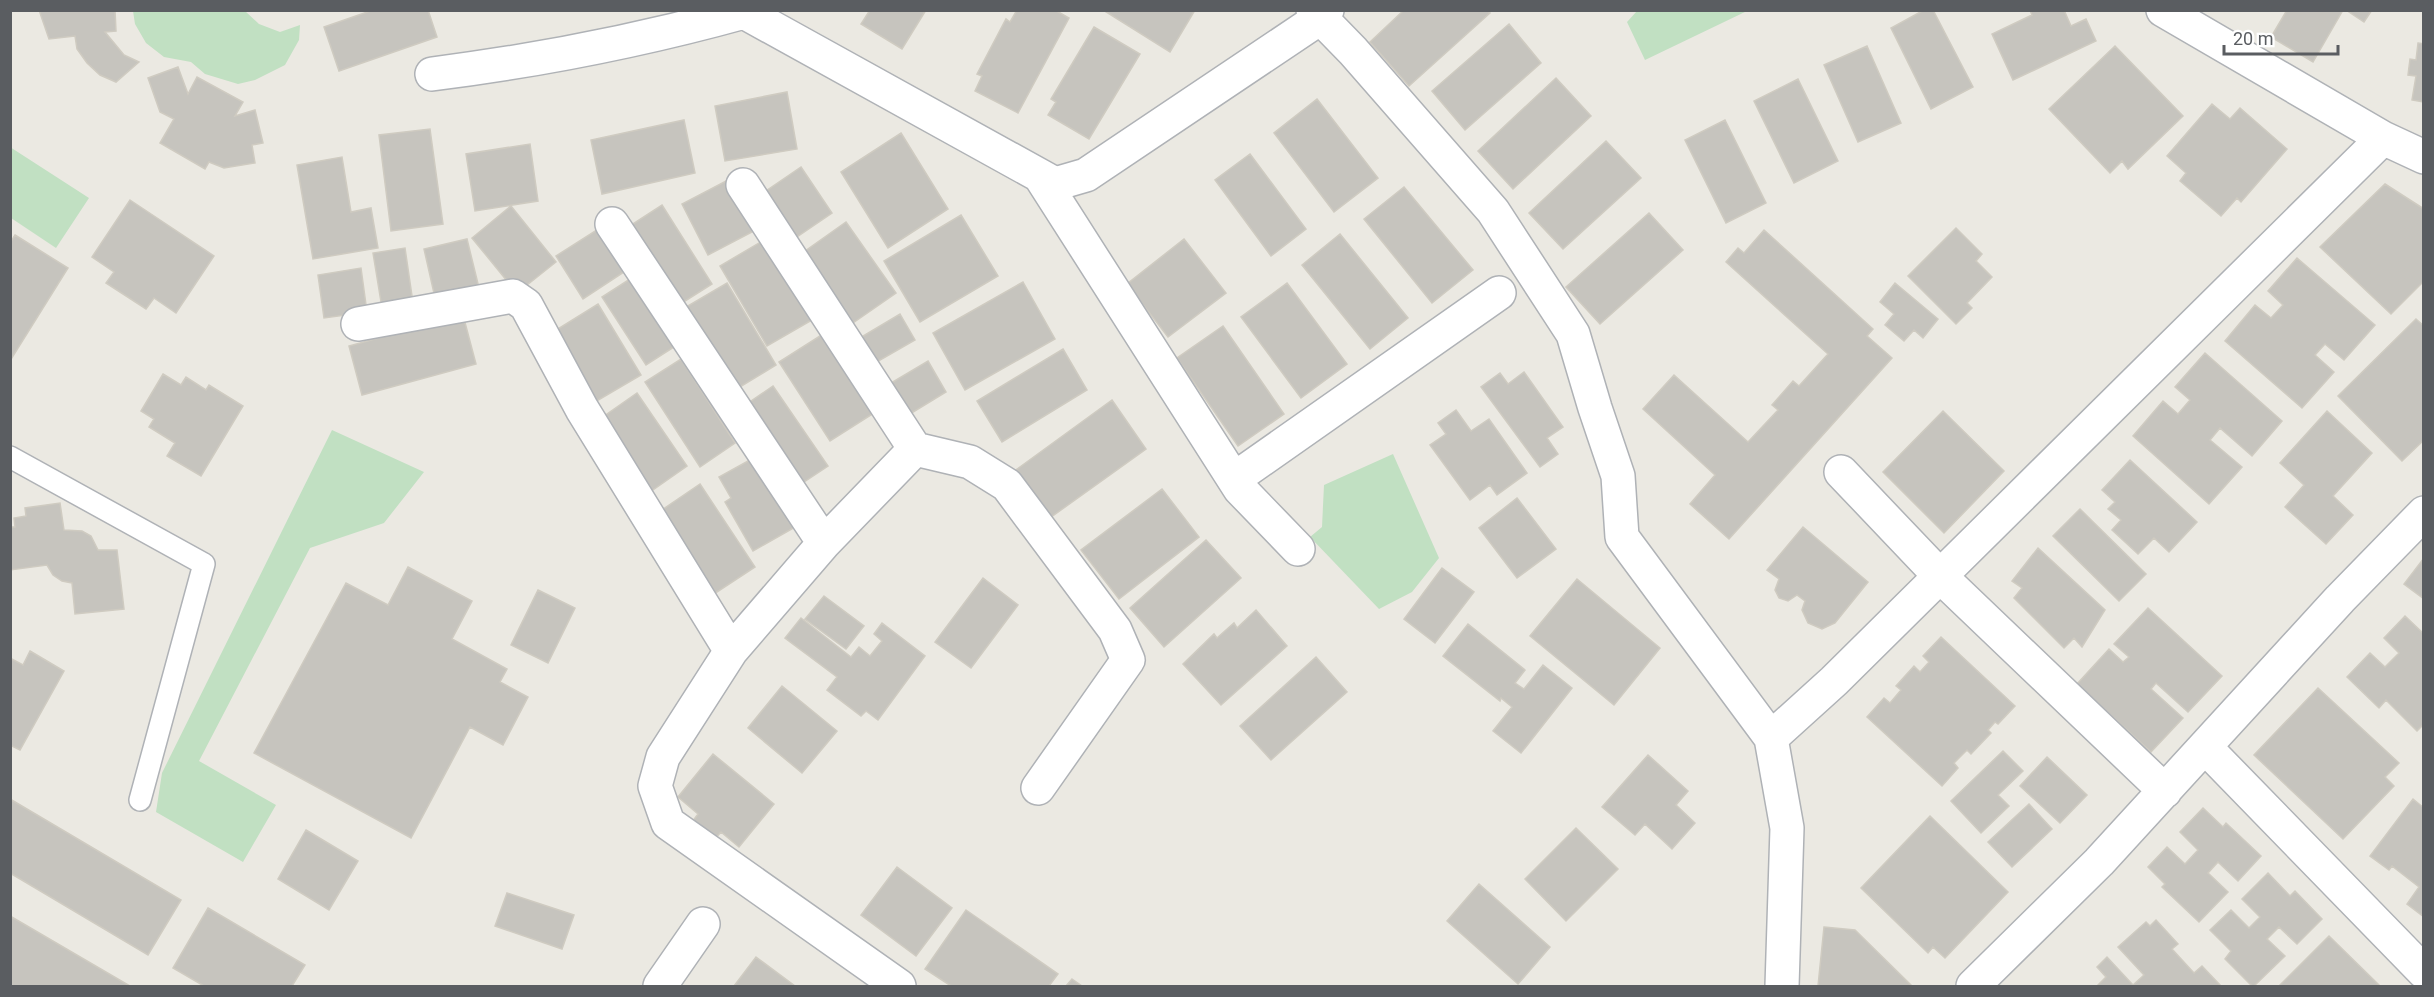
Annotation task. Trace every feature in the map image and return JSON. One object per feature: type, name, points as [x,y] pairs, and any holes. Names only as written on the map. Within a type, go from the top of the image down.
[{"type":"street","points":[[2163,10],[2383,138],[2424,157]]},
{"type":"street","points":[[432,74],[477,69],[685,28],[744,11],[1055,184],[1086,175],[1320,13],[1493,211],[1573,334],[1618,476],[1622,537],[1771,738],[1788,828],[1782,987]]},
{"type":"street","points":[[1771,738],[1834,681],[2383,138]]},
{"type":"street","points":[[1040,176],[1233,479],[1261,513],[1298,549]]},
{"type":"street","points":[[743,185],[915,449],[970,462],[1007,485],[1114,630],[1128,660],[1038,788]]},
{"type":"street","points":[[612,224],[824,543]]},
{"type":"street","points":[[1233,479],[1499,293]]},
{"type":"street","points":[[358,324],[513,296],[526,305],[582,409],[731,651]]},
{"type":"street","points":[[899,987],[668,822],[656,786],[663,757],[731,651],[824,543],[915,449]]},
{"type":"street","points":[[1841,472],[1940,576],[2165,791]]},
{"type":"street","points":[[1973,987],[2099,862],[2340,599],[2424,513]]},
{"type":"street","points":[[2205,747],[2424,972]]},
{"type":"street","points":[[660,987],[703,924]]},
{"type":"lane","points":[[10,457],[204,564],[140,800]]},
{"type":"green space","points":[[133,11],[245,11],[259,24],[280,32],[300,25],[299,40],[285,65],[255,80],[238,84],[205,74],[191,62],[164,57],[146,43],[135,24]]},
{"type":"green space","points":[[1637,11],[1747,11],[1645,60],[1627,22]]},
{"type":"green space","points":[[10,147],[89,198],[56,248],[11,218]]},
{"type":"green space","points":[[332,430],[424,472],[384,523],[310,548],[199,761],[276,805],[243,862],[156,812],[162,773]]},
{"type":"green space","points":[[1393,454],[1439,558],[1412,592],[1379,609],[1310,537],[1322,527],[1324,485]]},
{"type":"building","points":[[39,10],[115,10],[116,31],[105,32],[124,55],[139,62],[116,82],[100,75],[87,63],[77,49],[75,36],[49,39]]},
{"type":"building","points":[[373,10],[428,10],[437,37],[339,71],[324,27]]},
{"type":"building","points":[[870,10],[926,10],[902,49],[861,24]]},
{"type":"building","points":[[1017,10],[1055,10],[1069,18],[1018,113],[975,91],[982,76],[977,74],[1006,19],[1010,22]]},
{"type":"building","points":[[1103,10],[1195,10],[1170,52]]},
{"type":"building","points":[[1404,10],[1487,10],[1490,13],[1409,86],[1370,42]]},
{"type":"building","points":[[1924,10],[1933,10],[1973,87],[1931,109],[1891,28]]},
{"type":"building","points":[[2030,10],[2064,10],[2071,26],[2086,19],[2096,41],[2013,80],[1992,34],[2032,15]]},
{"type":"building","points":[[2287,10],[2343,10],[2313,62],[2271,37]]},
{"type":"building","points":[[2346,10],[2372,10],[2364,22]]},
{"type":"building","points":[[1509,24],[1541,63],[1465,130],[1432,91]]},
{"type":"building","points":[[1094,27],[1140,54],[1089,139],[1048,115],[1056,102],[1051,99]]},
{"type":"building","points":[[2418,43],[2424,44],[2424,102],[2412,100],[2416,76],[2408,75],[2410,59],[2416,60]]},
{"type":"building","points":[[1867,46],[1901,123],[1858,142],[1824,65]]},
{"type":"building","points":[[2115,46],[2183,116],[2128,169],[2122,161],[2110,173],[2049,109]]},
{"type":"building","points":[[178,67],[188,94],[197,77],[243,102],[235,116],[255,110],[263,143],[252,145],[255,163],[224,168],[209,162],[205,169],[160,143],[174,119],[160,112],[148,78]]},
{"type":"building","points":[[1556,78],[1591,116],[1513,189],[1478,151]]},
{"type":"building","points":[[1798,79],[1838,161],[1794,183],[1754,101]]},
{"type":"building","points":[[787,92],[797,149],[725,161],[715,106]]},
{"type":"building","points":[[1317,99],[1378,178],[1334,212],[1274,133]]},
{"type":"building","points":[[2212,104],[2230,119],[2240,108],[2287,149],[2241,202],[2237,198],[2221,216],[2180,181],[2186,173],[2167,156]]},
{"type":"building","points":[[684,120],[695,173],[602,194],[591,140]]},
{"type":"building","points":[[1725,120],[1766,203],[1726,223],[1685,140]]},
{"type":"building","points":[[430,129],[443,224],[391,231],[379,135]]},
{"type":"building","points":[[901,133],[948,209],[888,248],[841,172]]},
{"type":"building","points":[[1606,141],[1641,178],[1563,249],[1529,213]]},
{"type":"building","points":[[530,144],[538,201],[475,211],[466,154]]},
{"type":"building","points":[[1250,154],[1306,229],[1271,256],[1215,180]]},
{"type":"building","points":[[342,157],[351,212],[371,208],[378,248],[313,259],[297,165]]},
{"type":"building","points":[[801,167],[832,213],[791,241],[760,195]]},
{"type":"building","points":[[728,180],[754,231],[708,255],[682,204]]},
{"type":"building","points":[[2385,184],[2424,209],[2424,281],[2391,314],[2320,247]]},
{"type":"building","points":[[1404,187],[1473,270],[1432,303],[1364,219]]},
{"type":"building","points":[[130,200],[214,256],[176,313],[154,298],[146,309],[106,283],[114,272],[92,257]]},
{"type":"building","points":[[662,205],[712,284],[671,310],[622,231]]},
{"type":"building","points":[[511,206],[556,262],[517,293],[472,238]]},
{"type":"building","points":[[1649,213],[1683,250],[1600,324],[1566,287]]},
{"type":"building","points":[[961,215],[998,276],[920,322],[884,261]]},
{"type":"building","points":[[846,222],[896,293],[850,325],[801,254]]},
{"type":"building","points":[[603,226],[630,268],[583,299],[556,256]]},
{"type":"building","points":[[1956,228],[1982,254],[1976,261],[1992,277],[1967,303],[1972,308],[1956,324],[1908,276]]},
{"type":"building","points":[[1764,230],[1873,329],[1867,336],[1892,358],[1729,539],[1690,504],[1715,475],[1643,409],[1674,375],[1748,442],[1778,410],[1772,405],[1793,381],[1799,386],[1828,354],[1726,262],[1738,248],[1744,253]]},
{"type":"building","points":[[1340,234],[1408,318],[1370,349],[1302,265]]},
{"type":"building","points":[[15,235],[68,268],[10,361],[10,243]]},
{"type":"building","points":[[467,239],[480,292],[436,302],[424,249]]},
{"type":"building","points":[[1184,239],[1226,293],[1168,337],[1127,284]]},
{"type":"building","points":[[764,240],[812,320],[767,346],[720,266]]},
{"type":"building","points":[[405,248],[413,303],[382,308],[373,253]]},
{"type":"building","points":[[2297,258],[2375,325],[2344,360],[2325,344],[2315,355],[2334,372],[2302,408],[2225,341],[2255,305],[2271,318],[2283,305],[2268,291]]},
{"type":"building","points":[[361,268],[367,312],[324,318],[318,275]]},
{"type":"building","points":[[633,277],[677,345],[646,365],[602,297]]},
{"type":"building","points":[[1023,282],[1055,339],[965,390],[933,333]]},
{"type":"building","points":[[727,283],[776,365],[730,393],[681,310]]},
{"type":"building","points":[[1287,283],[1347,364],[1301,398],[1241,317]]},
{"type":"building","points":[[1895,283],[1938,319],[1923,338],[1914,330],[1904,341],[1885,325],[1894,314],[1880,302]]},
{"type":"building","points":[[598,304],[641,375],[595,402],[553,332]]},
{"type":"building","points":[[900,314],[915,340],[868,367],[853,342]]},
{"type":"building","points":[[463,315],[476,364],[362,395],[349,346]]},
{"type":"building","points":[[2416,319],[2424,326],[2424,440],[2402,461],[2338,396]]},
{"type":"building","points":[[1223,326],[1284,414],[1238,446],[1177,358]]},
{"type":"building","points":[[823,334],[874,413],[830,441],[779,362]]},
{"type":"building","points":[[1063,349],[1087,390],[1002,442],[977,401]]},
{"type":"building","points":[[2205,353],[2282,421],[2252,456],[2220,428],[2210,440],[2242,467],[2209,504],[2133,436],[2163,401],[2178,414],[2190,400],[2175,387]]},
{"type":"building","points":[[681,359],[735,443],[700,467],[645,382]]},
{"type":"building","points":[[928,361],[946,392],[910,414],[891,383]]},
{"type":"building","points":[[1524,372],[1563,427],[1547,438],[1558,454],[1540,467],[1481,387],[1500,373],[1508,384]]},
{"type":"building","points":[[163,374],[181,385],[186,377],[206,390],[209,385],[243,406],[201,476],[167,456],[175,443],[149,427],[154,419],[141,411]]},
{"type":"building","points":[[773,386],[828,466],[792,490],[738,410]]},
{"type":"building","points":[[637,393],[687,466],[650,492],[600,419]]},
{"type":"building","points":[[1112,400],[1146,449],[1047,520],[1013,472]]},
{"type":"building","points":[[1456,410],[1471,431],[1489,419],[1527,473],[1497,495],[1490,485],[1470,500],[1430,445],[1446,434],[1438,423]]},
{"type":"building","points":[[1943,411],[2004,471],[1944,533],[1883,472]]},
{"type":"building","points":[[2327,411],[2372,453],[2333,496],[2353,515],[2326,544],[2285,507],[2304,485],[2280,463]]},
{"type":"building","points":[[757,456],[797,526],[753,551],[725,502],[731,498],[719,477]]},
{"type":"building","points":[[2130,460],[2197,522],[2169,552],[2154,538],[2138,554],[2112,530],[2121,520],[2108,509],[2115,502],[2102,490]]},
{"type":"building","points":[[700,484],[755,567],[711,596],[656,514]]},
{"type":"building","points":[[1162,489],[1199,537],[1119,599],[1081,550]]},
{"type":"building","points":[[1517,498],[1556,549],[1517,578],[1479,528]]},
{"type":"building","points":[[60,503],[64,530],[82,531],[91,536],[98,550],[117,550],[124,609],[75,614],[72,583],[62,581],[53,575],[47,565],[10,570],[10,527],[15,527],[14,518],[26,516],[25,508]]},
{"type":"building","points":[[2080,509],[2146,574],[2119,601],[2053,536]]},
{"type":"building","points":[[1803,527],[1868,582],[1835,623],[1822,629],[1808,623],[1802,610],[1805,601],[1797,595],[1788,601],[1779,598],[1775,590],[1779,579],[1767,570]]},
{"type":"building","points":[[1206,540],[1241,578],[1164,647],[1130,608]]},
{"type":"building","points":[[2038,548],[2105,610],[2082,647],[2074,638],[2064,648],[2014,598],[2022,588],[2012,581]]},
{"type":"building","points":[[2424,558],[2424,599],[2404,584]]},
{"type":"building","points":[[408,567],[472,601],[452,639],[507,669],[500,682],[528,697],[503,745],[470,727],[411,838],[254,753],[346,583],[388,605]]},
{"type":"building","points":[[1442,568],[1474,592],[1435,643],[1404,619]]},
{"type":"building","points":[[983,578],[1018,605],[971,668],[935,642]]},
{"type":"building","points":[[1577,579],[1660,648],[1614,705],[1530,636]]},
{"type":"building","points":[[538,590],[575,608],[548,663],[511,645]]},
{"type":"building","points":[[824,596],[864,626],[846,649],[805,619]]},
{"type":"building","points":[[2148,608],[2222,676],[2188,712],[2156,683],[2151,689],[2183,718],[2151,752],[2077,684],[2109,649],[2123,662],[2129,657],[2114,644]]},
{"type":"building","points":[[1256,610],[1287,646],[1221,705],[1183,664],[1214,634],[1217,638],[1234,623],[1237,628]]},
{"type":"building","points":[[2405,616],[2424,634],[2424,724],[2417,731],[2386,700],[2379,708],[2347,677],[2370,653],[2385,667],[2399,653],[2384,638]]},
{"type":"building","points":[[801,618],[851,657],[859,647],[870,656],[882,641],[874,634],[882,623],[925,656],[878,720],[866,711],[861,716],[827,690],[837,677],[785,638]]},
{"type":"building","points":[[1468,624],[1525,670],[1515,683],[1524,689],[1543,665],[1572,688],[1521,753],[1493,731],[1512,707],[1501,698],[1500,701],[1443,656]]},
{"type":"building","points":[[1941,637],[2015,706],[1998,724],[1995,722],[1988,730],[1991,733],[1971,754],[1967,750],[1954,763],[1958,768],[1942,786],[1867,717],[1884,698],[1890,703],[1901,690],[1896,686],[1914,666],[1920,672],[1929,662],[1923,656]]},
{"type":"building","points":[[30,651],[64,671],[20,750],[10,745],[10,658],[23,665]]},
{"type":"building","points":[[1316,657],[1347,692],[1271,760],[1240,726]]},
{"type":"building","points":[[782,686],[837,731],[802,773],[748,728]]},
{"type":"building","points":[[2318,688],[2399,763],[2385,777],[2394,786],[2343,839],[2254,755]]},
{"type":"building","points":[[2003,751],[2023,771],[1998,795],[2009,806],[1981,833],[1951,801]]},
{"type":"building","points":[[713,754],[774,804],[739,847],[721,832],[714,840],[692,822],[698,814],[678,797]]},
{"type":"building","points":[[1648,755],[1688,791],[1676,805],[1695,823],[1672,849],[1645,824],[1635,835],[1602,807]]},
{"type":"building","points":[[2047,757],[2087,795],[2060,823],[2020,786]]},
{"type":"building","points":[[10,799],[181,900],[148,955],[10,873]]},
{"type":"building","points":[[2413,799],[2424,808],[2424,917],[2407,904],[2419,887],[2392,866],[2389,870],[2370,856]]},
{"type":"building","points":[[2029,804],[2052,829],[2012,867],[1988,842]]},
{"type":"building","points":[[2203,808],[2223,827],[2226,823],[2261,856],[2238,881],[2218,862],[2208,873],[2228,892],[2199,922],[2162,887],[2165,884],[2148,867],[2167,847],[2185,864],[2198,850],[2180,832]]},
{"type":"building","points":[[1930,816],[2008,892],[1945,958],[1933,947],[1928,953],[1861,888]]},
{"type":"building","points":[[1576,828],[1618,869],[1566,921],[1525,879]]},
{"type":"building","points":[[306,830],[358,861],[329,910],[278,879]]},
{"type":"building","points":[[897,867],[952,908],[916,956],[861,915]]},
{"type":"building","points":[[2268,873],[2290,896],[2295,891],[2322,919],[2297,944],[2279,927],[2267,939],[2285,956],[2252,986],[2225,959],[2231,951],[2210,930],[2231,910],[2249,928],[2260,917],[2242,899]]},
{"type":"building","points":[[1479,884],[1550,947],[1518,984],[1447,921]]},
{"type":"building","points":[[507,893],[574,915],[562,949],[495,926]]},
{"type":"building","points":[[208,908],[305,965],[292,986],[204,986],[173,968]]},
{"type":"building","points":[[966,910],[1058,974],[1049,986],[951,986],[925,969]]},
{"type":"building","points":[[10,916],[130,986],[10,986]]},
{"type":"building","points":[[2156,920],[2178,944],[2172,949],[2194,973],[2202,966],[2221,986],[2097,986],[2106,977],[2097,967],[2107,957],[2133,985],[2144,975],[2118,947],[2146,922],[2150,926]]},
{"type":"building","points":[[1824,927],[1855,930],[1912,986],[1818,986]]},
{"type":"building","points":[[2329,936],[2380,986],[2279,986]]},
{"type":"building","points":[[756,957],[795,986],[734,986]]},
{"type":"building","points":[[1072,979],[1082,986],[1066,986]]}]
